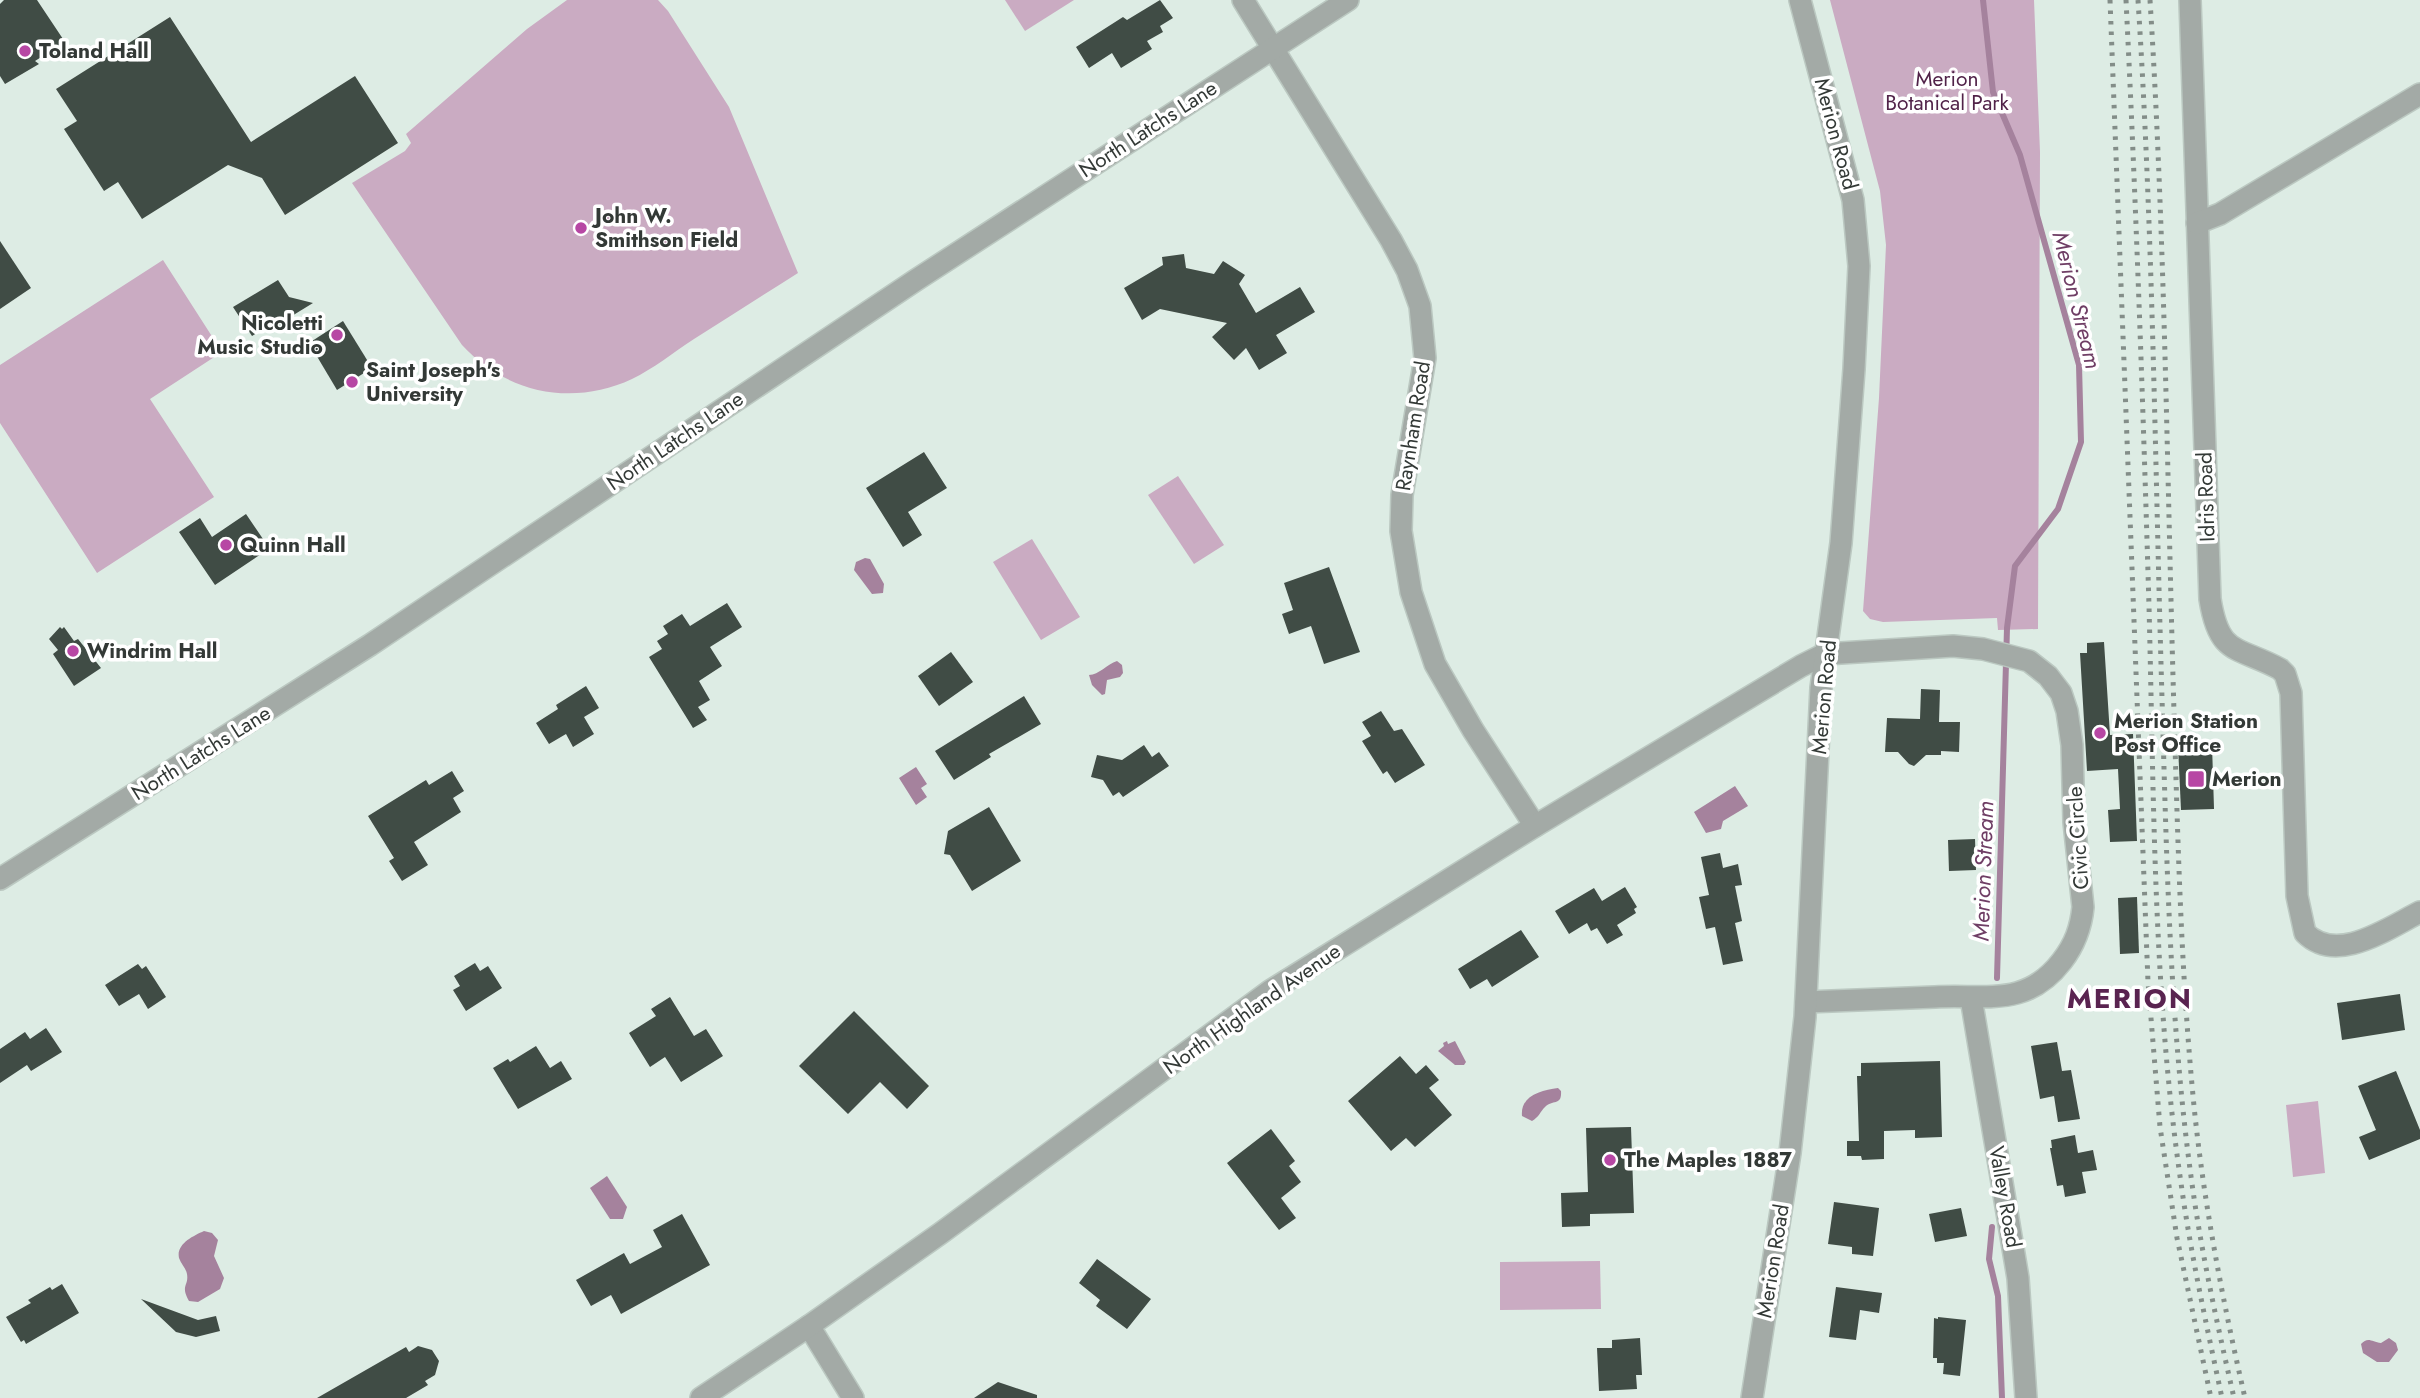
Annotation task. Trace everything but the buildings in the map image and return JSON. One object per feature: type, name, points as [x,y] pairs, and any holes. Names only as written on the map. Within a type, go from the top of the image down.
[{"type":"street","name":"Raynham Road","points":[[1243,0],[1391,240],[1407,270],[1420,306],[1425,358],[1402,495],[1401,531],[1411,592],[1435,664],[1473,730],[1535,826]]},
{"type":"street","name":"North Latchs Lane","points":[[0,879],[379,638],[916,280],[1348,0]]},
{"type":"street","name":"Merion Road","points":[[1752,1398],[1790,1153],[1805,1002],[1821,688],[1843,516],[1859,266],[1853,200],[1800,0]]},
{"type":"street","name":"Idris Road","points":[[2190,0],[2211,608],[2226,644],[2280,669],[2288,683],[2292,710],[2297,896],[2305,933],[2319,944],[2337,946],[2363,941],[2420,912]]},
{"type":"street","points":[[2197,223],[2220,214],[2420,94]]},
{"type":"street","name":"Civic Circle","points":[[1805,1002],[2003,996],[2042,983],[2050,976],[2073,945],[2082,920],[2074,822],[2072,746],[2067,711],[2061,693],[2048,676],[2029,660],[1983,649],[1953,646],[1825,654]]},
{"type":"street","name":"North Highland Avenue","points":[[701,1398],[809,1326],[963,1217],[1270,991],[1535,826],[1825,654]]},
{"type":"street","name":"Valley Road","points":[[1971,998],[2018,1278],[2026,1398]]},
{"type":"street","points":[[809,1326],[853,1398]]},
{"type":"green space","name":"John W. Smithson Field","points":[[567,0],[658,0],[668,11],[729,107],[798,273],[632,379],[609,388],[563,393],[519,384],[479,361],[462,345],[352,183],[405,151],[411,143],[406,134],[527,29]]},
{"type":"green space","points":[[1005,0],[1074,0],[1025,31]]},
{"type":"green space","name":"Merion Botanical Park","points":[[1830,0],[2034,0],[2040,152],[2038,629],[1998,630],[1997,618],[1883,622],[1870,619],[1863,611],[1879,398],[1886,245],[1880,191]]},
{"type":"green space","points":[[163,260],[222,352],[150,399],[214,497],[97,573],[0,423],[0,365]]},
{"type":"green space","points":[[1178,476],[1224,545],[1194,564],[1148,495]]},
{"type":"green space","points":[[1032,539],[1080,617],[1041,640],[993,562]]},
{"type":"green space","points":[[2318,1101],[2325,1173],[2293,1177],[2286,1105]]},
{"type":"green space","points":[[1600,1261],[1601,1309],[1500,1310],[1500,1262]]},
{"type":"shaded area","points":[[870,559],[884,584],[883,593],[872,594],[854,570],[856,562]]},
{"type":"shaded area","points":[[1117,661],[1122,665],[1123,673],[1120,677],[1107,680],[1105,694],[1102,695],[1092,685],[1089,675]]},
{"type":"shaded area","points":[[916,767],[927,784],[921,788],[927,797],[916,805],[899,778]]},
{"type":"shaded area","points":[[1735,786],[1748,806],[1723,821],[1721,829],[1706,833],[1694,812]]},
{"type":"shaded area","points":[[1447,1041],[1448,1044],[1455,1041],[1466,1062],[1464,1065],[1455,1065],[1438,1051]]},
{"type":"shaded area","points":[[1558,1088],[1561,1091],[1558,1101],[1545,1107],[1532,1121],[1522,1116],[1524,1103],[1533,1095]]},
{"type":"shaded area","points":[[607,1176],[627,1207],[623,1219],[610,1219],[590,1188]]},
{"type":"shaded area","points":[[204,1231],[212,1233],[218,1240],[214,1256],[224,1278],[220,1289],[198,1302],[189,1301],[185,1289],[187,1274],[179,1253],[186,1241]]},
{"type":"shaded area","points":[[2389,1338],[2396,1343],[2398,1350],[2389,1362],[2377,1362],[2363,1353],[2361,1344],[2364,1342],[2368,1340],[2381,1343]]},
{"type":"waterway","name":"Merion Stream","points":[[1983,0],[1993,92],[2020,155],[2079,365],[2081,442],[2058,509],[2015,566],[2007,628],[1997,978]]},
{"type":"waterway","name":"Merion Stream","points":[[1992,1227],[1989,1259],[1998,1296],[2002,1398]]},
{"type":"railway","points":[[2110,0],[2148,982],[2160,1127],[2177,1238],[2211,1398]]},
{"type":"railway","points":[[2126,0],[2142,379],[2160,968],[2181,1183],[2194,1264],[2222,1398]]},
{"type":"railway","points":[[2138,0],[2150,261],[2166,827],[2175,1020],[2196,1211],[2234,1398]]},
{"type":"railway","points":[[2150,0],[2162,267],[2177,811],[2186,1008],[2203,1180],[2222,1290],[2245,1398]]},
{"type":"place","name":"Toland Hall","points":[[25,51]]},
{"type":"place","name":"John W. Smithson Field","points":[[581,228]]},
{"type":"place","name":"Nicoletti Music Studio","points":[[337,335]]},
{"type":"place","name":"Saint Joseph's University","points":[[352,382]]},
{"type":"place","name":"Quinn Hall","points":[[226,545]]},
{"type":"place","name":"Windrim Hall","points":[[73,651]]},
{"type":"place","name":"Merion Station Post Office","points":[[2100,733]]},
{"type":"place","name":"Merion","points":[[2196,779]]},
{"type":"place","name":"The Maples 1887","points":[[1610,1160]]},
{"type":"district","name":"MERION","points":[[2130,998]]}]
